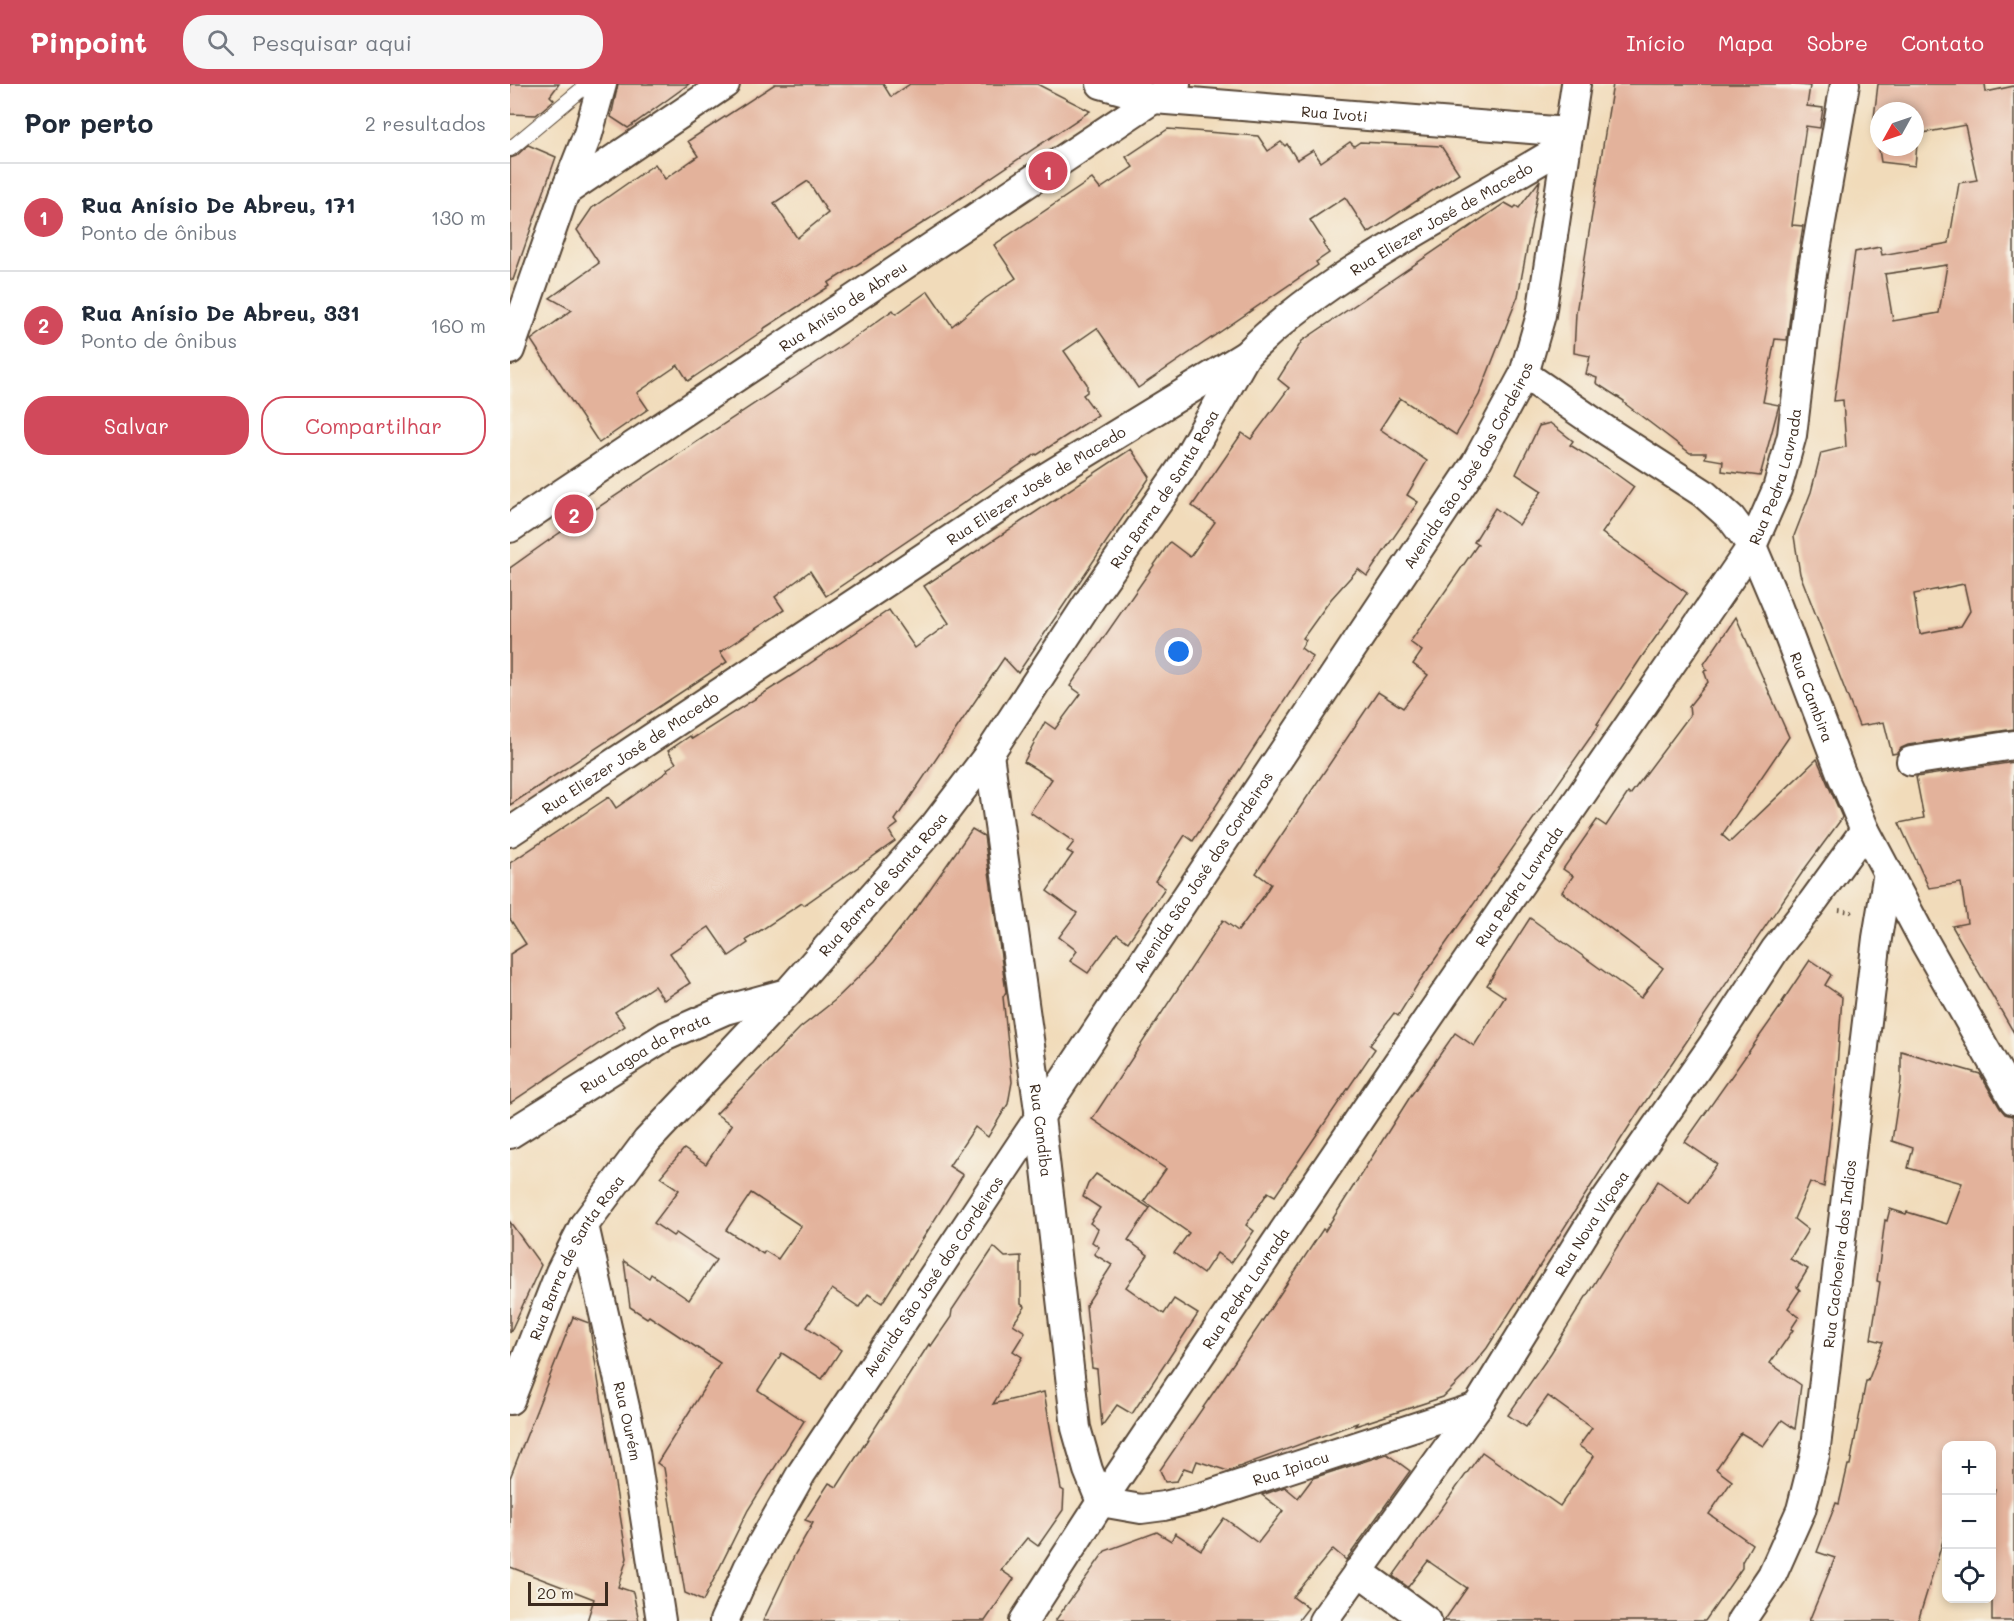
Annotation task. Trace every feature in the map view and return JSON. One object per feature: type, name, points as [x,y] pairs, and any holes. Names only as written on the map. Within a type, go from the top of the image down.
[{"type":"street","points":[[510,350],[565,192],[588,134],[602,84]]},
{"type":"street","points":[[565,192],[725,84]]},
{"type":"street","name":"Rua Ivoti","points":[[1101,84],[1567,139]]},
{"type":"street","name":"Avenida São José dos Cordeiros","points":[[724,1621],[748,1568],[801,1474],[1476,463],[1524,374],[1541,315],[1576,84]]},
{"type":"street","name":"Rua Pedra Lavrada","points":[[1024,1621],[1101,1502],[1388,1077],[1752,546],[1777,489],[1792,435],[1810,285],[1845,84]]},
{"type":"street","name":"Rua Anísio de Abreu","points":[[510,528],[1165,92]]},
{"type":"street","name":"Rua Eliezer José de Macedo","points":[[510,832],[1019,494],[1246,355],[1301,306],[1360,265],[1567,139]]},
{"type":"street","name":"Rua Barra de Santa Rosa","points":[[510,1400],[560,1272],[584,1225],[647,1142],[788,992],[935,825],[989,754],[1094,594],[1181,469],[1246,355]]},
{"type":"street","name":"Rua Cambira","points":[[1524,374],[1703,493],[1731,518],[1752,546],[1778,605],[1841,773],[1865,830],[1924,941],[2014,1100]]},
{"type":"street","points":[[1911,761],[2014,745]]},
{"type":"street","name":"Rua Candiba","points":[[989,754],[1040,1117],[1076,1428],[1088,1470],[1101,1502]]},
{"type":"street","name":"Rua Nova Viçosa","points":[[1323,1621],[1477,1407],[1601,1206],[1713,1045],[1775,950],[1865,830]]},
{"type":"street","name":"Rua Cachoeira dos Indios","points":[[1741,1621],[1772,1575],[1802,1510],[1815,1455],[1877,938],[1888,872]]},
{"type":"street","name":"Rua Lagoa da Prata","points":[[510,1134],[666,1036],[725,1010],[788,992]]},
{"type":"street","name":"Rua Ourém","points":[[584,1225],[635,1452],[661,1621]]},
{"type":"street","name":"Rua Ipiacu","points":[[1101,1502],[1141,1509],[1202,1497],[1477,1407]]},
{"type":"street","points":[[1358,1571],[1427,1621]]},
{"type":"lane","points":[[510,148],[588,84]]},
{"type":"path","points":[[1812,903],[1851,912],[1877,938]]},
{"type":"building","points":[[510,84],[559,84],[550,96],[554,100],[536,115],[510,114]]},
{"type":"building","points":[[618,84],[689,84],[628,128],[611,117]]},
{"type":"building","points":[[775,84],[883,84],[891,97],[910,84],[1037,84],[1090,111],[929,219],[828,283],[830,286],[688,381],[678,365],[637,393],[648,409],[599,443],[531,340],[572,310],[550,298],[599,263],[577,230],[592,208],[655,164],[665,179],[698,156],[688,141]],"holes":[[[808,181],[828,213],[797,238],[774,203]]]},
{"type":"building","points":[[1613,84],[1791,84],[1810,86],[1807,106],[1823,108],[1820,128],[1806,126],[1792,225],[1803,226],[1787,340],[1775,339],[1763,402],[1779,405],[1760,476],[1722,471],[1723,461],[1705,458],[1706,453],[1690,453],[1624,401],[1596,383],[1597,378],[1586,374],[1590,356],[1574,353],[1576,313]]},
{"type":"building","points":[[1878,84],[1985,84],[1986,92],[2014,86],[2014,729],[1908,745],[1892,754],[1884,722],[1859,726],[1800,574],[1794,536],[1811,492],[1821,453],[1846,447],[1843,400],[1834,401],[1855,252],[1880,247],[1882,255],[1949,243],[1959,183],[1977,180],[1965,125],[1924,133],[1924,102],[1876,102]],"holes":[[[1947,265],[1939,313],[1893,321],[1885,274]],[[1964,584],[1970,611],[1961,626],[1920,634],[1914,594]]]},
{"type":"building","points":[[1168,129],[1258,136],[1268,151],[1281,142],[1285,146],[1287,144],[1297,160],[1313,150],[1321,162],[1350,142],[1354,146],[1360,142],[1441,146],[1459,173],[1368,233],[1345,197],[1310,220],[1329,253],[1316,262],[1318,265],[1138,388],[1097,328],[1064,351],[1087,384],[1087,392],[1083,395],[1098,415],[1036,454],[826,596],[810,571],[775,597],[784,610],[720,652],[727,662],[510,805],[510,568],[893,310],[896,314],[928,291],[952,326],[986,298],[1016,278],[994,245],[1092,179],[1100,189],[1133,167],[1126,157]]},
{"type":"building","points":[[528,145],[556,157],[513,280],[510,279],[510,158],[516,156]]},
{"type":"building","points":[[1880,156],[1916,156],[1915,166],[1881,162]]},
{"type":"building","points":[[1540,180],[1518,296],[1479,395],[1456,435],[1400,398],[1380,429],[1427,461],[1407,495],[1418,502],[1367,576],[1358,569],[1331,599],[1303,638],[1306,640],[1301,648],[1313,657],[1193,841],[1185,835],[1155,881],[1165,888],[1128,942],[1117,934],[1088,973],[1070,961],[1077,951],[1059,937],[1077,913],[1047,891],[1073,854],[1067,851],[1074,842],[1030,812],[1052,779],[1024,762],[1045,722],[1055,729],[1081,694],[1070,686],[1170,542],[1190,557],[1215,522],[1192,506],[1242,433],[1251,439],[1289,388],[1278,379],[1302,341],[1505,203],[1519,208]]},
{"type":"building","points":[[1550,423],[1573,441],[1570,445],[1634,487],[1602,533],[1687,593],[1597,724],[1599,725],[1419,982],[1398,1016],[1394,1013],[1370,1045],[1375,1049],[1275,1196],[1268,1192],[1246,1225],[1254,1231],[1231,1263],[1217,1253],[1203,1274],[1174,1253],[1189,1233],[1144,1201],[1166,1169],[1092,1119],[1223,920],[1238,931],[1263,897],[1271,884],[1256,873],[1378,692],[1403,708],[1428,675],[1413,664],[1422,651],[1410,642],[1478,544],[1474,542],[1495,508],[1519,525],[1542,491],[1516,474],[1539,426]]},
{"type":"building","points":[[1131,449],[1150,477],[1018,673],[1004,658],[895,820],[898,824],[889,831],[895,841],[804,905],[802,903],[746,940],[748,943],[729,956],[709,927],[670,953],[690,983],[664,1000],[654,986],[615,1012],[625,1026],[510,1103],[510,954],[526,944],[510,919],[510,863],[609,797],[616,808],[676,763],[668,751],[690,736],[692,739],[794,674],[889,610],[915,648],[949,623],[924,586]]},
{"type":"building","points":[[1736,617],[1789,737],[1722,835],[1730,842],[1817,759],[1842,817],[1840,821],[1639,1111],[1487,1348],[1443,1397],[1355,1426],[1357,1423],[1228,1471],[1197,1461],[1193,1471],[1184,1468],[1177,1481],[1165,1482],[1160,1470],[1323,1229],[1325,1231],[1410,1097],[1455,1033],[1474,1046],[1505,997],[1487,985],[1530,918],[1641,998],[1663,968],[1562,892],[1573,876],[1563,869],[1597,820],[1606,826],[1628,793],[1630,795],[1690,715],[1689,706],[1708,682],[1704,664]]},
{"type":"building","points":[[2014,762],[2014,1033],[1952,926],[1967,923],[1961,883],[1929,888],[1899,823],[1924,818],[1916,777]]},
{"type":"building","points":[[972,829],[984,836],[1006,992],[1003,997],[1012,1082],[1008,1104],[988,1137],[975,1127],[949,1166],[963,1175],[882,1303],[868,1294],[859,1307],[832,1289],[807,1327],[841,1350],[822,1379],[782,1353],[758,1390],[804,1421],[748,1510],[703,1601],[685,1593],[664,1468],[657,1463],[720,1363],[649,1316],[647,1318],[630,1307],[624,1261],[649,1278],[651,1274],[689,1300],[716,1260],[676,1233],[673,1236],[654,1223],[679,1190],[660,1177],[684,1149],[706,1164],[732,1125],[716,1114],[800,1028],[834,1001],[875,961],[918,906]],"holes":[[[751,1193],[801,1226],[778,1259],[765,1251],[763,1254],[726,1230]]]},
{"type":"building","points":[[1810,960],[1831,975],[1825,985],[1842,997],[1836,1082],[1824,1187],[1810,1182],[1794,1219],[1808,1230],[1790,1259],[1808,1269],[1797,1287],[1800,1290],[1788,1308],[1799,1317],[1791,1329],[1793,1330],[1770,1363],[1801,1385],[1795,1429],[1782,1420],[1763,1446],[1741,1433],[1716,1469],[1732,1481],[1709,1514],[1752,1544],[1742,1562],[1742,1568],[1705,1621],[1444,1621],[1467,1588],[1428,1561],[1408,1587],[1393,1576],[1482,1452],[1560,1506],[1594,1456],[1579,1446],[1592,1428],[1548,1396],[1526,1427],[1508,1415],[1551,1353],[1658,1181],[1689,1204],[1717,1164],[1685,1142],[1783,1003]]},
{"type":"building","points":[[1901,1051],[1980,1074],[2000,1108],[2014,1120],[2014,1621],[1992,1621],[1992,1603],[1996,1603],[1996,1441],[1942,1441],[1942,1544],[1918,1621],[1809,1621],[1835,1558],[1817,1552],[1836,1503],[1839,1504],[1848,1465],[1850,1465],[1866,1381],[1868,1381],[1883,1342],[1871,1339],[1880,1282],[1877,1281],[1885,1220],[1887,1221],[1890,1209],[1947,1224],[1962,1183],[1908,1168],[1913,1148],[1892,1141],[1901,1081]]},
{"type":"building","points":[[1096,1174],[1150,1208],[1128,1240],[1148,1255],[1126,1287],[1164,1314],[1174,1299],[1198,1314],[1132,1414],[1117,1405],[1102,1426],[1097,1369],[1092,1368],[1086,1305],[1112,1265],[1094,1254],[1099,1247],[1092,1242],[1098,1229],[1090,1223],[1100,1208],[1083,1197],[1088,1184]]},
{"type":"building","points":[[510,1222],[541,1265],[510,1333]]},
{"type":"building","points":[[994,1247],[1005,1257],[1021,1256],[1021,1304],[1025,1307],[1013,1324],[1025,1332],[1013,1351],[1022,1357],[993,1404],[1044,1392],[1061,1489],[1064,1491],[1063,1510],[1038,1546],[1027,1538],[1001,1570],[1014,1579],[985,1621],[763,1621],[795,1554],[813,1523],[805,1520],[829,1483],[837,1487],[929,1344],[931,1346],[951,1317],[952,1310]]},
{"type":"building","points":[[573,1317],[589,1323],[627,1558],[618,1587],[633,1592],[639,1621],[587,1621],[594,1599],[510,1567],[510,1478]]},
{"type":"building","points":[[1387,1454],[1410,1471],[1346,1560],[1333,1549],[1293,1597],[1308,1608],[1298,1621],[1055,1621],[1105,1551],[1157,1532],[1171,1541],[1175,1533],[1201,1550],[1224,1518],[1258,1543],[1283,1511],[1262,1495],[1285,1487],[1298,1498],[1313,1478]]},
{"type":"place","name":"Rua Anísio De Abreu, 171","points":[[1048,171]]},
{"type":"place","name":"Rua Anísio De Abreu, 331","points":[[574,514]]}]
